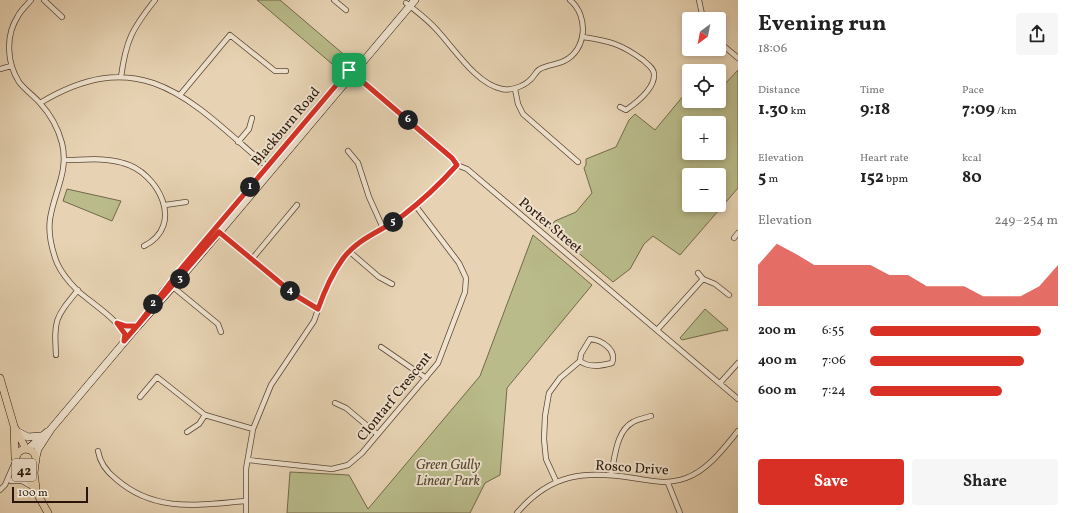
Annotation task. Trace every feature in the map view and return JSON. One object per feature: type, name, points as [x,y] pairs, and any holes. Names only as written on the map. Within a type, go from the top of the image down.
[{"type":"main road","name":"Blackburn Road","points":[[137,326],[171,282],[270,168],[408,3],[415,0]]},
{"type":"main road","name":"Blackburn Road","points":[[36,457],[38,450],[51,429],[124,341],[173,287],[217,230]]},
{"type":"main road","name":"42","points":[[0,378],[16,429],[27,449],[33,452],[36,457],[34,473],[37,491]]},
{"type":"main road","name":"42","points":[[16,429],[15,460],[18,466],[23,469],[37,491],[48,513]]},
{"type":"main road","points":[[16,429],[28,437],[41,436]]},
{"type":"main road","name":"Blackburn Road","points":[[27,449],[51,429]]},
{"type":"main road","name":"42","points":[[15,460],[19,452],[27,449]]},
{"type":"main road","name":"42","points":[[23,469],[30,469],[35,464]]},
{"type":"street","points":[[31,0],[18,16],[11,32],[9,46],[11,66],[19,82],[40,103],[54,122],[60,135],[64,169],[50,220],[49,231],[51,243],[58,264],[66,278],[117,323],[125,334],[124,341]]},
{"type":"street","points":[[44,0],[62,17]]},
{"type":"street","points":[[121,77],[124,56],[130,36],[139,20],[156,0]]},
{"type":"street","points":[[334,0],[346,10]]},
{"type":"street","points":[[408,3],[436,30],[481,80],[502,89],[515,89],[530,81],[539,69],[564,61],[577,49],[583,37],[582,19],[576,5],[570,0]]},
{"type":"street","points":[[699,0],[702,12]]},
{"type":"street","points":[[180,95],[230,35],[275,71],[286,71]]},
{"type":"street","points":[[583,37],[607,40],[626,48],[651,67],[654,74],[652,85],[633,105],[626,110],[620,107]]},
{"type":"street","points":[[726,48],[738,58]]},
{"type":"street","points":[[0,69],[11,66]]},
{"type":"street","name":"Porter Street","points":[[351,72],[452,158],[457,165],[468,169],[738,399]]},
{"type":"street","points":[[40,103],[82,82],[121,77],[143,80],[162,86],[180,95],[270,168]]},
{"type":"street","points":[[515,89],[518,104],[523,114],[578,162]]},
{"type":"street","points":[[238,142],[249,129],[252,118]]},
{"type":"street","points":[[348,152],[358,162],[369,197],[383,228]]},
{"type":"street","points":[[64,160],[110,160],[137,168],[149,178],[156,187],[165,205],[163,224],[159,232],[150,243],[144,246]]},
{"type":"street","points":[[246,513],[245,501],[248,460],[253,429],[271,385],[314,321],[324,292],[342,259],[362,240],[400,218],[435,189],[457,165]]},
{"type":"street","points":[[165,205],[186,202]]},
{"type":"street","points":[[252,259],[297,205]]},
{"type":"street","name":"Clontarf Crescent","points":[[248,460],[332,469],[348,465],[355,460],[438,363],[465,292],[466,278],[459,263],[415,205]]},
{"type":"street","points":[[217,230],[295,295],[318,309]]},
{"type":"street","points":[[734,238],[738,233]]},
{"type":"street","points":[[350,252],[379,277],[392,284]]},
{"type":"street","points":[[698,273],[703,279],[715,284],[729,295]]},
{"type":"street","points":[[657,330],[703,279]]},
{"type":"street","points":[[173,287],[218,324],[221,332]]},
{"type":"street","points":[[56,355],[55,328],[57,320],[61,311],[78,290]]},
{"type":"street","points":[[117,323],[126,326],[137,326]]},
{"type":"street","points":[[556,481],[546,459],[544,439],[545,416],[549,393],[560,378],[580,361],[581,354],[590,339],[599,340],[612,351],[614,359],[612,363],[605,365],[586,366],[580,361]]},
{"type":"street","points":[[381,347],[426,378]]},
{"type":"street","points":[[720,383],[738,363]]},
{"type":"street","points":[[140,397],[157,377],[205,415],[253,429]]},
{"type":"street","points":[[335,403],[346,408],[377,434]]},
{"type":"street","points":[[187,432],[199,424],[205,415]]},
{"type":"street","points":[[611,474],[619,438],[622,432],[632,423],[651,416]]},
{"type":"street","name":"Rosco Drive","points":[[517,513],[537,493],[556,481],[570,477],[611,474],[668,483],[688,477],[704,468],[738,431]]},
{"type":"street","points":[[98,451],[101,462],[113,477],[129,490],[149,500],[181,506],[245,501]]},
{"type":"street","points":[[5,485],[15,460]]},
{"type":"street","points":[[0,490],[23,469]]},
{"type":"street","points":[[11,481],[26,482],[37,491]]},
{"type":"street","points":[[668,483],[680,513]]},
{"type":"green space","points":[[257,0],[280,0],[348,58],[338,69]]},
{"type":"green space","points":[[738,70],[738,188],[726,202],[726,168],[682,168],[682,212],[717,212],[680,255],[653,236],[644,244],[630,269],[613,282],[549,228],[555,221],[576,212],[592,193],[584,168],[586,165],[586,159],[616,147],[629,120],[635,114],[655,130],[682,97],[682,108],[726,108],[726,83]]},
{"type":"green space","points":[[67,189],[121,201],[112,221],[63,201]]},
{"type":"green space","name":"Green Gully Linear Park","points":[[533,235],[592,285],[507,388],[500,475],[485,483],[470,513],[287,513],[290,472],[349,475],[368,509],[480,376]]},
{"type":"green space","points":[[705,309],[728,329],[727,331],[725,330],[682,340],[680,338]]},
{"type":"route","points":[[349,70],[452,158],[457,165],[435,189],[400,218],[362,240],[342,259],[324,292],[318,309],[295,295],[219,232],[155,308],[124,341],[125,334],[117,323],[126,326],[137,326],[180,270],[349,70]]}]
